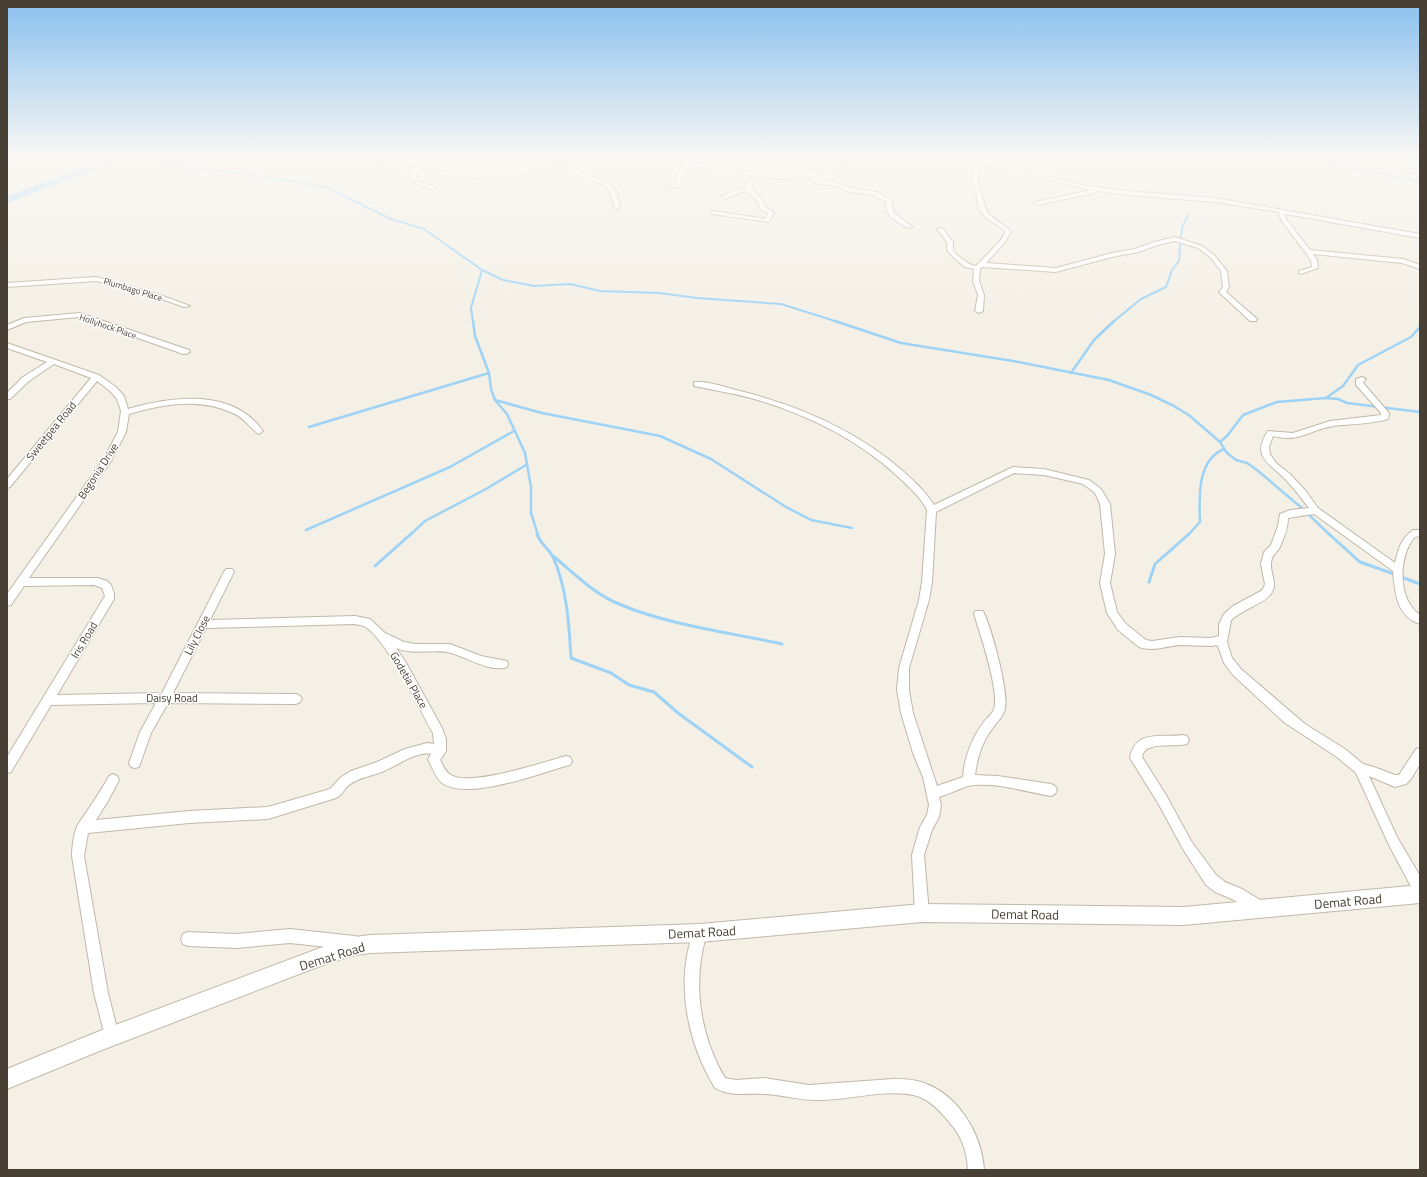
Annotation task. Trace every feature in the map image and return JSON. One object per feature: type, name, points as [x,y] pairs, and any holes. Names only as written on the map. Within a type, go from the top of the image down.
[{"type":"street","points":[[727,215],[768,221],[770,215]]},
{"type":"street","points":[[892,215],[894,218],[910,227]]},
{"type":"street","points":[[979,311],[981,295],[976,281],[979,267],[993,250],[1000,245],[1008,232],[1005,228],[986,215]]},
{"type":"street","points":[[1283,215],[1284,220],[1314,260],[1315,268],[1301,272]]},
{"type":"street","points":[[1299,215],[1420,236]]},
{"type":"street","points":[[940,229],[948,239],[950,250],[963,264],[979,267],[1056,270],[1112,255],[1136,251],[1156,243],[1180,240],[1196,245],[1212,256],[1219,264],[1226,277],[1226,287],[1222,292],[1253,319]]},
{"type":"street","points":[[1308,252],[1403,262],[1420,267]]},
{"type":"street","name":"Plumbago Place","points":[[7,284],[96,279],[161,297],[186,306]]},
{"type":"street","name":"Hollyhock Place","points":[[7,328],[24,320],[80,315],[186,352]]},
{"type":"street","name":"Begonia Drive","points":[[7,345],[96,377],[113,389],[121,398],[124,413],[122,432],[107,461],[7,602]]},
{"type":"street","points":[[7,397],[26,379],[52,362]]},
{"type":"street","name":"Sweetpea Road","points":[[7,485],[96,377]]},
{"type":"street","points":[[1362,379],[1359,381],[1360,384],[1385,413],[1385,417],[1382,419],[1330,424],[1294,436],[1283,436],[1271,433],[1268,435],[1265,447],[1266,454],[1273,465],[1287,476],[1302,492],[1315,510],[1398,570]]},
{"type":"street","points":[[697,384],[728,389],[762,398],[846,434],[887,461],[916,488],[927,500],[932,510],[927,582],[922,608],[904,668],[903,690],[907,713],[919,753],[934,793],[935,805],[933,817],[926,827],[918,855],[922,912]]},
{"type":"street","points":[[124,413],[167,402],[214,404],[226,407],[250,420],[259,431]]},
{"type":"street","points":[[932,510],[1013,470],[1044,472],[1086,482],[1098,491],[1105,504],[1110,554],[1105,583],[1112,613],[1122,627],[1144,644],[1152,646],[1180,641],[1212,642],[1217,640],[1221,642],[1224,646],[1225,654],[1230,665],[1237,672],[1289,719],[1341,753],[1360,769],[1393,841],[1420,889]]},
{"type":"street","points":[[1221,642],[1224,637],[1224,623],[1226,618],[1234,611],[1265,594],[1268,590],[1270,579],[1266,564],[1269,552],[1275,547],[1283,526],[1283,516],[1290,512],[1305,513],[1315,510]]},
{"type":"street","points":[[1420,533],[1413,534],[1403,548],[1398,570],[1398,582],[1402,602],[1410,614],[1420,620]]},
{"type":"street","name":"Lily Close","points":[[135,763],[146,732],[165,698],[229,572]]},
{"type":"street","name":"Iris Road","points":[[7,768],[109,599],[109,590],[102,583],[94,581],[22,582]]},
{"type":"street","points":[[969,781],[969,766],[972,757],[986,727],[997,716],[1001,705],[993,663],[979,614]]},
{"type":"street","name":"Godetia Place","points":[[203,624],[355,620],[366,622],[376,628],[401,664],[438,732],[440,737],[440,751],[434,759],[439,772],[444,777],[451,781],[472,783],[490,782],[566,761]]},
{"type":"street","points":[[381,636],[402,646],[415,648],[450,648],[480,660],[503,664]]},
{"type":"street","name":"Daisy Road","points":[[48,700],[296,698]]},
{"type":"street","points":[[1183,740],[1173,742],[1144,742],[1136,751],[1136,758],[1162,799],[1194,856],[1211,880],[1220,888],[1236,894],[1261,908]]},
{"type":"street","points":[[83,827],[189,817],[273,812],[332,794],[336,792],[345,781],[412,752],[427,748],[440,751]]},
{"type":"street","points":[[1360,769],[1374,772],[1395,781],[1402,780],[1407,776],[1420,753]]},
{"type":"street","points":[[112,1036],[101,993],[78,856],[83,827],[105,796],[113,780]]},
{"type":"street","points":[[934,793],[950,789],[969,781],[1014,783],[1033,788],[1051,790]]},
{"type":"street","name":"Demat Road","points":[[7,1079],[112,1036],[328,954],[355,946],[370,944],[700,933],[922,912],[1184,916],[1420,894]]},
{"type":"street","points":[[700,933],[692,972],[693,1001],[706,1054],[720,1083],[724,1086],[738,1088],[763,1086],[808,1093],[903,1086],[920,1089],[938,1099],[952,1112],[963,1126],[972,1141],[976,1158],[976,1170]]},
{"type":"street","points":[[188,939],[236,941],[290,936],[370,944]]},
{"type":"waterway","points":[[383,215],[424,229],[482,270]]},
{"type":"waterway","points":[[1113,322],[1141,299],[1166,287],[1172,270],[1179,261],[1182,227],[1189,215]]},
{"type":"waterway","points":[[473,322],[471,308],[482,270]]},
{"type":"waterway","points":[[482,270],[503,280],[534,286],[570,284],[600,291],[659,293],[697,298],[781,304],[838,322]]},
{"type":"waterway","points":[[473,321],[475,336],[489,373]]},
{"type":"waterway","points":[[1071,373],[1094,340],[1114,321]]},
{"type":"waterway","points":[[838,322],[901,343],[1013,361],[1071,373]]},
{"type":"waterway","points":[[1326,398],[1343,386],[1358,365],[1411,337],[1420,327]]},
{"type":"waterway","points":[[309,427],[489,373]]},
{"type":"waterway","points":[[489,373],[491,389],[495,400]]},
{"type":"waterway","points":[[1071,373],[1109,380],[1151,395],[1174,406],[1190,416],[1220,442]]},
{"type":"waterway","points":[[1220,442],[1227,436],[1243,415],[1277,402],[1326,398]]},
{"type":"waterway","points":[[1326,398],[1338,399],[1347,403],[1420,412]]},
{"type":"waterway","points":[[495,400],[542,413],[660,436],[711,459],[786,507],[811,520],[852,528]]},
{"type":"waterway","points":[[495,400],[507,414],[525,453],[531,487],[531,513],[538,535]]},
{"type":"waterway","points":[[306,530],[450,467],[514,431]]},
{"type":"waterway","points":[[1220,442],[1227,453],[1236,460],[1247,463],[1257,470],[1303,509]]},
{"type":"waterway","points":[[1189,534],[1200,522],[1200,491],[1204,470],[1215,454],[1224,449]]},
{"type":"waterway","points":[[410,535],[425,521],[486,489],[526,465]]},
{"type":"waterway","points":[[1309,515],[1330,535]]},
{"type":"waterway","points":[[375,566],[411,534]]},
{"type":"waterway","points":[[537,534],[540,541],[553,557],[558,569],[568,619],[571,658],[611,673],[629,685],[654,692],[678,713],[752,767]]},
{"type":"waterway","points":[[1149,582],[1155,564],[1189,534]]},
{"type":"waterway","points":[[1329,534],[1360,562],[1394,574]]},
{"type":"waterway","points":[[553,556],[601,595],[639,612],[700,628],[782,644]]},
{"type":"waterway","points":[[1404,578],[1420,584]]}]
